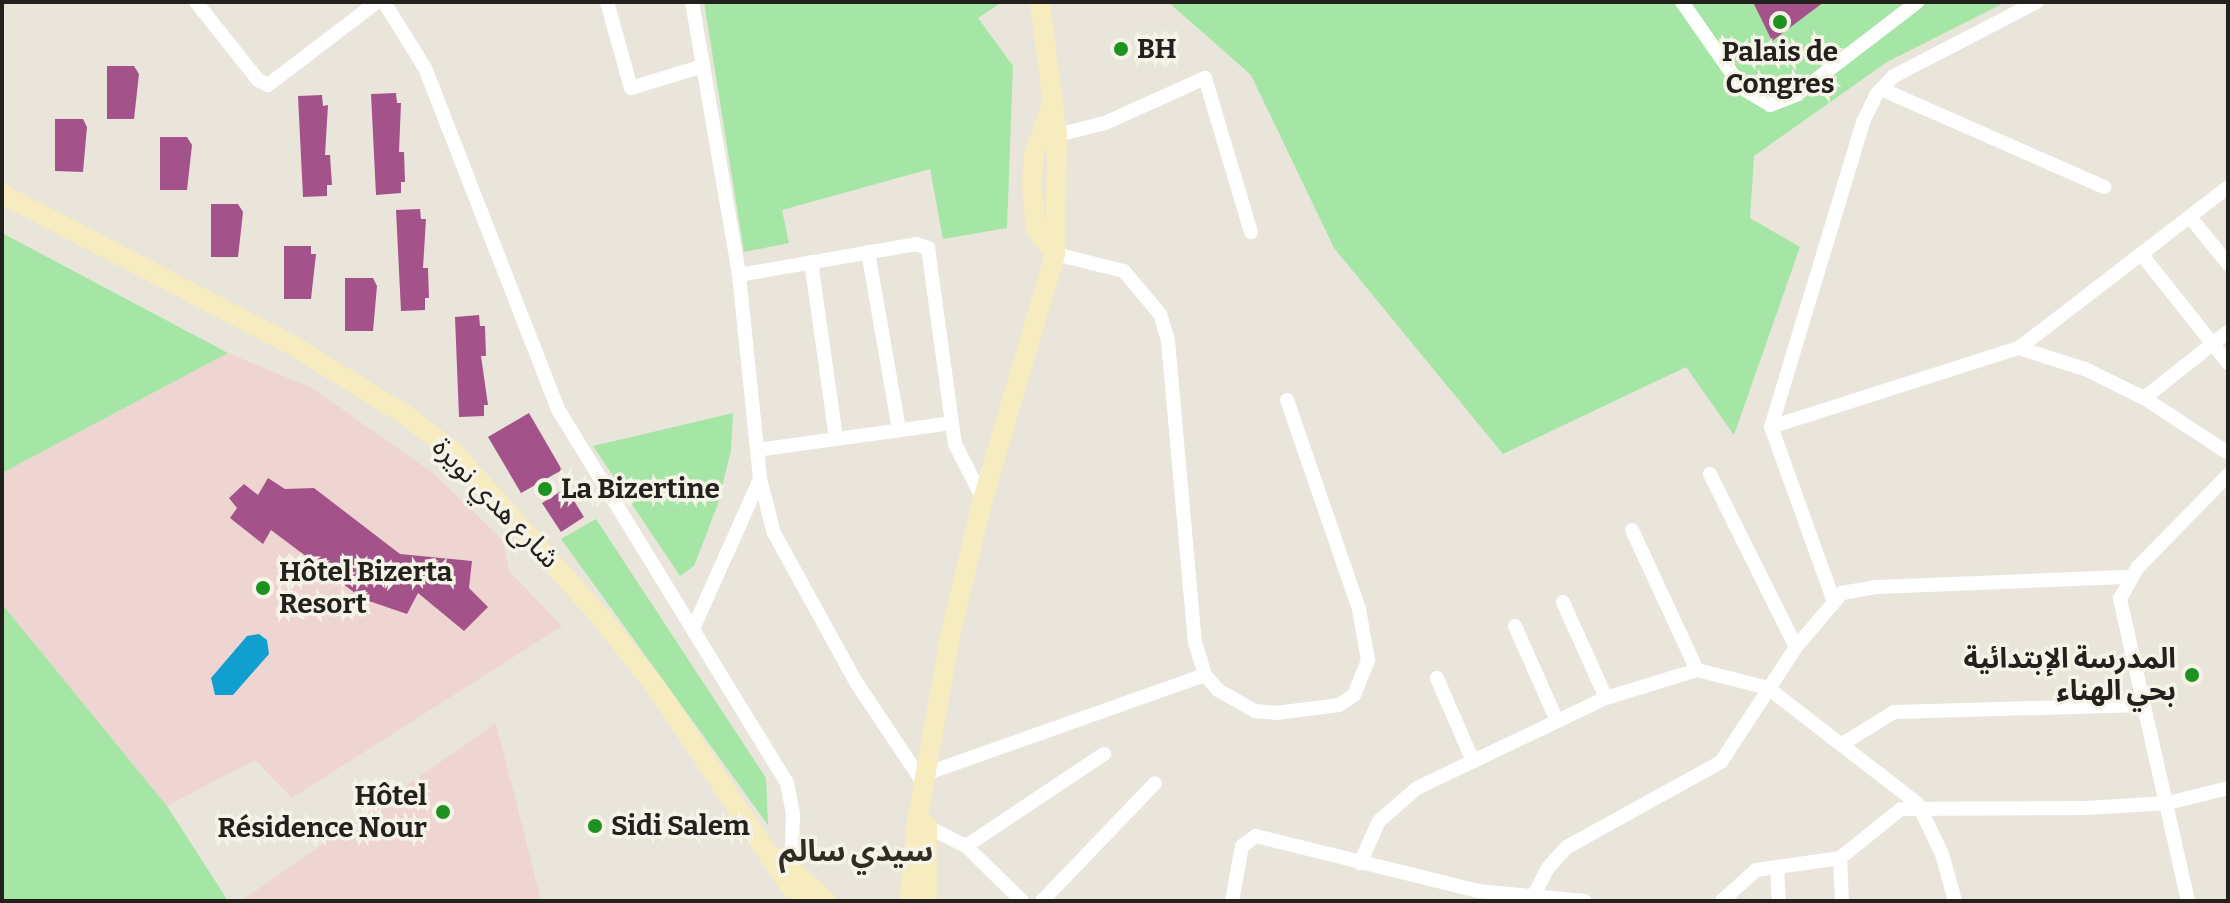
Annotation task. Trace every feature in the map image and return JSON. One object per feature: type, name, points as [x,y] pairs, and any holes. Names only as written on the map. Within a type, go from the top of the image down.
[{"type":"main road","points":[[912,899],[950,636],[983,499],[1055,254],[1057,135],[1040,2]]},
{"type":"main road","points":[[1054,101],[1031,170],[1033,219],[1044,245],[1055,254]]},
{"type":"main road","name":"شارع هدي نويرة","points":[[2,194],[290,344],[404,414],[453,451],[603,620],[769,850],[806,892]]},
{"type":"street","points":[[196,2],[258,80],[268,85],[377,2]]},
{"type":"street","points":[[384,2],[425,68],[559,411],[787,783],[806,892]]},
{"type":"street","points":[[607,2],[631,88],[641,90],[700,67]]},
{"type":"street","points":[[692,2],[700,67],[739,275],[760,479],[790,568],[926,786],[1205,675]]},
{"type":"street","points":[[1682,2],[1742,88],[1770,105],[1796,95],[1917,2]]},
{"type":"street","points":[[1833,599],[1771,427],[1863,122],[1881,89],[1905,70],[2037,2]]},
{"type":"street","points":[[1057,135],[1105,123],[1205,78],[1251,232]]},
{"type":"street","points":[[1881,89],[2104,187]]},
{"type":"street","points":[[1771,427],[2019,348],[2228,187]]},
{"type":"street","points":[[2190,217],[2228,264]]},
{"type":"street","points":[[739,275],[916,244],[928,248],[955,444],[983,499]]},
{"type":"street","points":[[868,252],[899,429]]},
{"type":"street","points":[[1055,254],[1124,271],[1160,314],[1168,341],[1189,612],[1205,675],[1233,700],[1255,711],[1276,713],[1339,705],[1363,681],[1368,660],[1359,609],[1287,400]]},
{"type":"street","points":[[2142,255],[2228,363]]},
{"type":"street","points":[[811,262],[836,438]]},
{"type":"street","points":[[2144,398],[2228,332]]},
{"type":"street","points":[[2019,348],[2085,369],[2144,398],[2228,453]]},
{"type":"street","points":[[757,450],[951,423]]},
{"type":"street","points":[[1710,474],[1796,647]]},
{"type":"street","points":[[2188,901],[2168,803],[2120,607],[2130,577],[2228,475]]},
{"type":"street","points":[[693,629],[760,479]]},
{"type":"street","points":[[1632,530],[1697,670]]},
{"type":"street","points":[[1532,900],[1547,869],[1567,847],[1721,762],[1796,647],[1833,599],[1877,587],[2130,577]]},
{"type":"street","points":[[1563,602],[1606,698]]},
{"type":"street","points":[[1515,626],[1557,721]]},
{"type":"street","points":[[1360,863],[1389,809],[1472,759],[1606,698],[1697,670],[1768,688],[1844,743],[1921,808],[1955,901]]},
{"type":"street","points":[[1437,678],[1472,759]]},
{"type":"street","points":[[1844,743],[1894,712],[2143,705]]},
{"type":"street","points":[[966,846],[1104,754]]},
{"type":"street","points":[[1042,901],[1155,783]]},
{"type":"street","points":[[1722,901],[1756,870],[1840,858],[1894,812],[1921,808],[2168,803],[2228,788]]},
{"type":"street","points":[[922,824],[966,846],[1022,901]]},
{"type":"street","points":[[1232,901],[1242,846],[1256,836],[1360,863],[1532,900],[1585,901]]},
{"type":"street","points":[[1840,858],[1842,901]]},
{"type":"street","points":[[1777,867],[1779,901]]},
{"type":"shaded area","name":"Hôtel Bizerta Resort","points":[[228,353],[312,388],[433,473],[503,540],[509,571],[562,626],[292,798],[255,760],[167,806],[2,604],[2,473]]},
{"type":"shaded area","name":"Hôtel Résidence Nour","points":[[496,723],[541,901],[241,901]]},
{"type":"green space","points":[[704,2],[1002,2],[978,18],[1013,66],[1007,228],[943,239],[930,169],[782,210],[789,243],[744,252]]},
{"type":"green space","points":[[1168,2],[2006,2],[1887,62],[1754,156],[1750,218],[1800,247],[1734,435],[1686,367],[1503,454],[1334,248],[1251,75]]},
{"type":"green space","points":[[2,233],[228,353],[2,473]]},
{"type":"green space","points":[[733,413],[731,450],[718,504],[694,566],[680,576],[593,446]]},
{"type":"green space","points":[[596,519],[766,778],[768,825],[561,539]]},
{"type":"green space","points":[[2,604],[167,806],[228,901],[2,901]]},
{"type":"water","points":[[259,634],[267,640],[269,654],[233,695],[215,695],[211,678],[247,636]]},
{"type":"building","name":"Palais de Congres","points":[[1753,2],[1824,2],[1772,41]]},
{"type":"building","points":[[107,66],[134,66],[139,74],[134,119],[107,119]]},
{"type":"building","points":[[396,93],[397,103],[401,103],[399,152],[404,152],[405,182],[401,182],[401,193],[376,195],[371,94]]},
{"type":"building","points":[[322,95],[323,106],[328,105],[325,155],[330,155],[332,185],[327,185],[327,196],[303,197],[298,96]]},
{"type":"building","points":[[55,119],[83,119],[87,127],[83,172],[55,171]]},
{"type":"building","points":[[160,137],[187,137],[192,145],[187,190],[160,190]]},
{"type":"building","points":[[211,204],[238,204],[243,212],[238,257],[211,257]]},
{"type":"building","points":[[420,209],[421,219],[426,219],[423,268],[428,268],[429,298],[425,298],[425,310],[401,311],[396,210]]},
{"type":"building","points":[[284,246],[311,246],[311,254],[316,254],[311,299],[284,299]]},
{"type":"building","points":[[345,278],[373,278],[377,286],[373,331],[345,331]]},
{"type":"building","points":[[479,315],[480,326],[485,326],[486,356],[481,356],[488,405],[484,405],[484,416],[459,417],[455,317]]},
{"type":"building","points":[[529,413],[562,470],[521,493],[488,437]]},
{"type":"building","points":[[268,478],[285,489],[314,488],[400,554],[472,561],[469,588],[488,607],[464,631],[418,593],[407,614],[363,599],[271,530],[263,544],[230,518],[237,508],[229,498],[244,484],[258,495]]},
{"type":"building","points":[[566,488],[584,517],[561,532],[542,503]]},
{"type":"place","name":"Palais de Congres","points":[[1780,22]]},
{"type":"place","name":"BH","points":[[1121,49]]},
{"type":"place","name":"La Bizertine","points":[[545,489]]},
{"type":"place","name":"Hôtel Bizerta Resort","points":[[263,588]]},
{"type":"place","name":"المدرسة الإبتدائية بحي الهناء","points":[[2192,675]]},
{"type":"place","name":"Hôtel Résidence Nour","points":[[443,812]]},
{"type":"place","name":"Sidi Salem","points":[[595,826]]},
{"type":"district","name":"سيدي سالم","points":[[856,851]]}]
